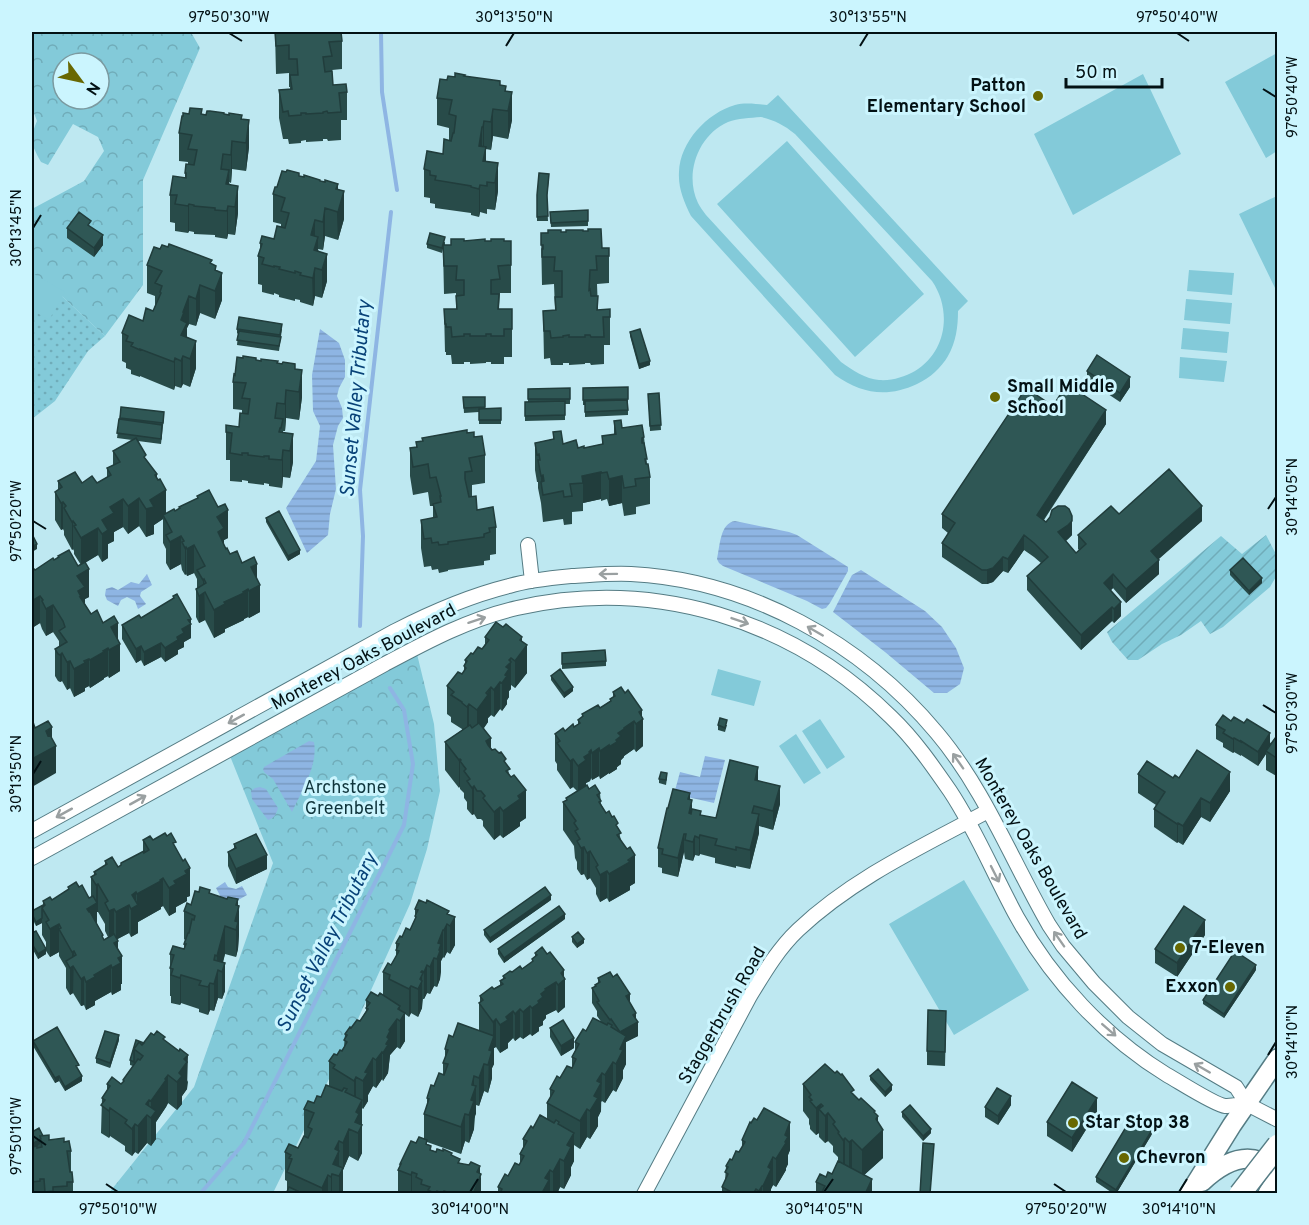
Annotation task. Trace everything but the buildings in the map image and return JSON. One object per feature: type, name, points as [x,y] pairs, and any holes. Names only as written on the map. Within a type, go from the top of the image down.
[{"type":"highway","points":[[1240,1194],[1278,1145]]},
{"type":"highway","points":[[1269,1194],[1278,1180]]},
{"type":"main road","points":[[1189,1193],[1278,1058]]},
{"type":"main road","points":[[1189,1193],[1213,1172],[1234,1161],[1258,1160],[1278,1171]]},
{"type":"street","points":[[528,545],[532,581]]},
{"type":"street","name":"Monterey Oaks Boulevard","points":[[32,831],[432,612],[471,596],[510,585],[551,578],[631,574],[666,578],[726,591],[795,619],[827,637],[861,660],[917,710],[972,781],[1036,903],[1063,946],[1094,983],[1128,1017],[1162,1044],[1236,1087],[1247,1104],[1222,1106],[1153,1066],[1125,1045],[1075,999],[1035,947],[952,794],[923,753],[891,717],[849,681],[799,648],[747,623],[684,605],[643,599],[579,599],[516,608],[461,625],[32,858]]},
{"type":"street","name":"Staggerbrush Road","points":[[644,1194],[750,996],[783,947],[831,902],[868,876],[988,811]]},
{"type":"street","points":[[1247,1104],[1278,1120]]},
{"type":"green space","points":[[32,32],[187,32],[192,34],[200,48],[143,180],[143,285],[105,336],[53,288],[32,280],[32,209],[84,181],[104,151],[98,137],[73,124],[48,165],[41,162],[32,142],[37,121],[32,108]]},
{"type":"green space","points":[[1277,53],[1277,151],[1266,158],[1225,82]]},
{"type":"green space","points":[[1143,74],[1181,154],[1073,215],[1034,134]]},
{"type":"green space","points":[[778,95],[968,301],[958,311],[956,334],[948,356],[935,372],[922,382],[895,391],[875,392],[855,386],[835,375],[691,216],[679,184],[681,161],[690,140],[705,122],[725,109],[743,104],[767,105]],"holes":[[[761,117],[779,123],[795,134],[932,281],[942,305],[943,330],[934,353],[915,371],[898,378],[879,380],[864,376],[841,362],[706,215],[698,203],[694,192],[693,168],[696,156],[709,136],[728,122]]]},
{"type":"green space","points":[[787,141],[924,294],[855,357],[717,204]]},
{"type":"green space","points":[[1277,196],[1278,292],[1239,214]]},
{"type":"green space","points":[[1189,270],[1234,273],[1232,295],[1187,291]]},
{"type":"green space","points":[[32,273],[65,292],[49,320],[32,310]]},
{"type":"green space","points":[[32,280],[53,288],[105,336],[88,351],[55,401],[32,419]]},
{"type":"green space","points":[[1186,299],[1232,303],[1230,324],[1184,320]]},
{"type":"green space","points":[[1183,328],[1229,332],[1227,353],[1181,349]]},
{"type":"green space","points":[[1180,357],[1227,361],[1224,382],[1179,378]]},
{"type":"green space","points":[[1266,535],[1277,556],[1277,575],[1270,587],[1223,627],[1210,634],[1201,621],[1138,660],[1128,660],[1112,642],[1107,632],[1221,536],[1242,554]]},
{"type":"green space","name":"Archstone Greenbelt","points":[[417,654],[434,724],[440,791],[427,849],[410,904],[353,1030],[273,1193],[108,1194],[194,1087],[273,863],[230,756]]},
{"type":"green space","points":[[718,669],[761,681],[754,706],[711,695]]},
{"type":"green space","points":[[820,719],[845,757],[827,769],[802,731]]},
{"type":"green space","points":[[796,734],[821,773],[804,784],[779,746]]},
{"type":"green space","points":[[964,880],[1029,990],[954,1035],[889,924]]},
{"type":"shaded area","points":[[320,329],[339,343],[345,360],[345,377],[337,396],[343,418],[338,426],[333,445],[336,489],[328,535],[307,553],[286,508],[316,461],[320,426],[313,411],[312,375]]},
{"type":"shaded area","points":[[735,521],[797,535],[848,567],[848,571],[826,608],[822,609],[719,563],[717,559],[724,530],[726,526]]},
{"type":"shaded area","points":[[861,570],[925,611],[942,627],[956,648],[964,668],[960,684],[947,693],[934,693],[833,612],[852,575]]},
{"type":"shaded area","points":[[147,574],[152,585],[141,592],[140,596],[146,604],[138,609],[135,601],[127,597],[121,600],[118,606],[107,600],[106,589],[112,587],[118,590],[131,582],[139,584]]},
{"type":"shaded area","points":[[309,741],[314,742],[314,760],[292,812],[273,779],[263,770],[264,767]]},
{"type":"shaded area","points":[[705,756],[725,760],[714,803],[674,794],[680,772],[700,777]]},
{"type":"shaded area","points":[[260,787],[266,789],[278,808],[275,816],[268,820],[252,799],[251,791]]},
{"type":"shaded area","points":[[225,882],[228,887],[236,889],[242,886],[247,895],[226,907],[216,888]]},
{"type":"waterway","name":"Sunset Valley Tributary","points":[[381,32],[382,92],[397,190]]},
{"type":"waterway","name":"Sunset Valley Tributary","points":[[360,626],[363,536],[360,490],[391,212]]},
{"type":"waterway","name":"Sunset Valley Tributary","points":[[200,1194],[244,1143],[404,825],[413,764],[404,710],[390,688]]},
{"type":"place","name":"Patton Elementary School","points":[[1038,96]]},
{"type":"place","name":"Small Middle School","points":[[995,397]]},
{"type":"place","name":"7-Eleven","points":[[1180,948]]},
{"type":"place","name":"Exxon","points":[[1230,987]]},
{"type":"place","name":"Star Stop 38","points":[[1073,1123]]},
{"type":"place","name":"Chevron","points":[[1124,1158]]}]
